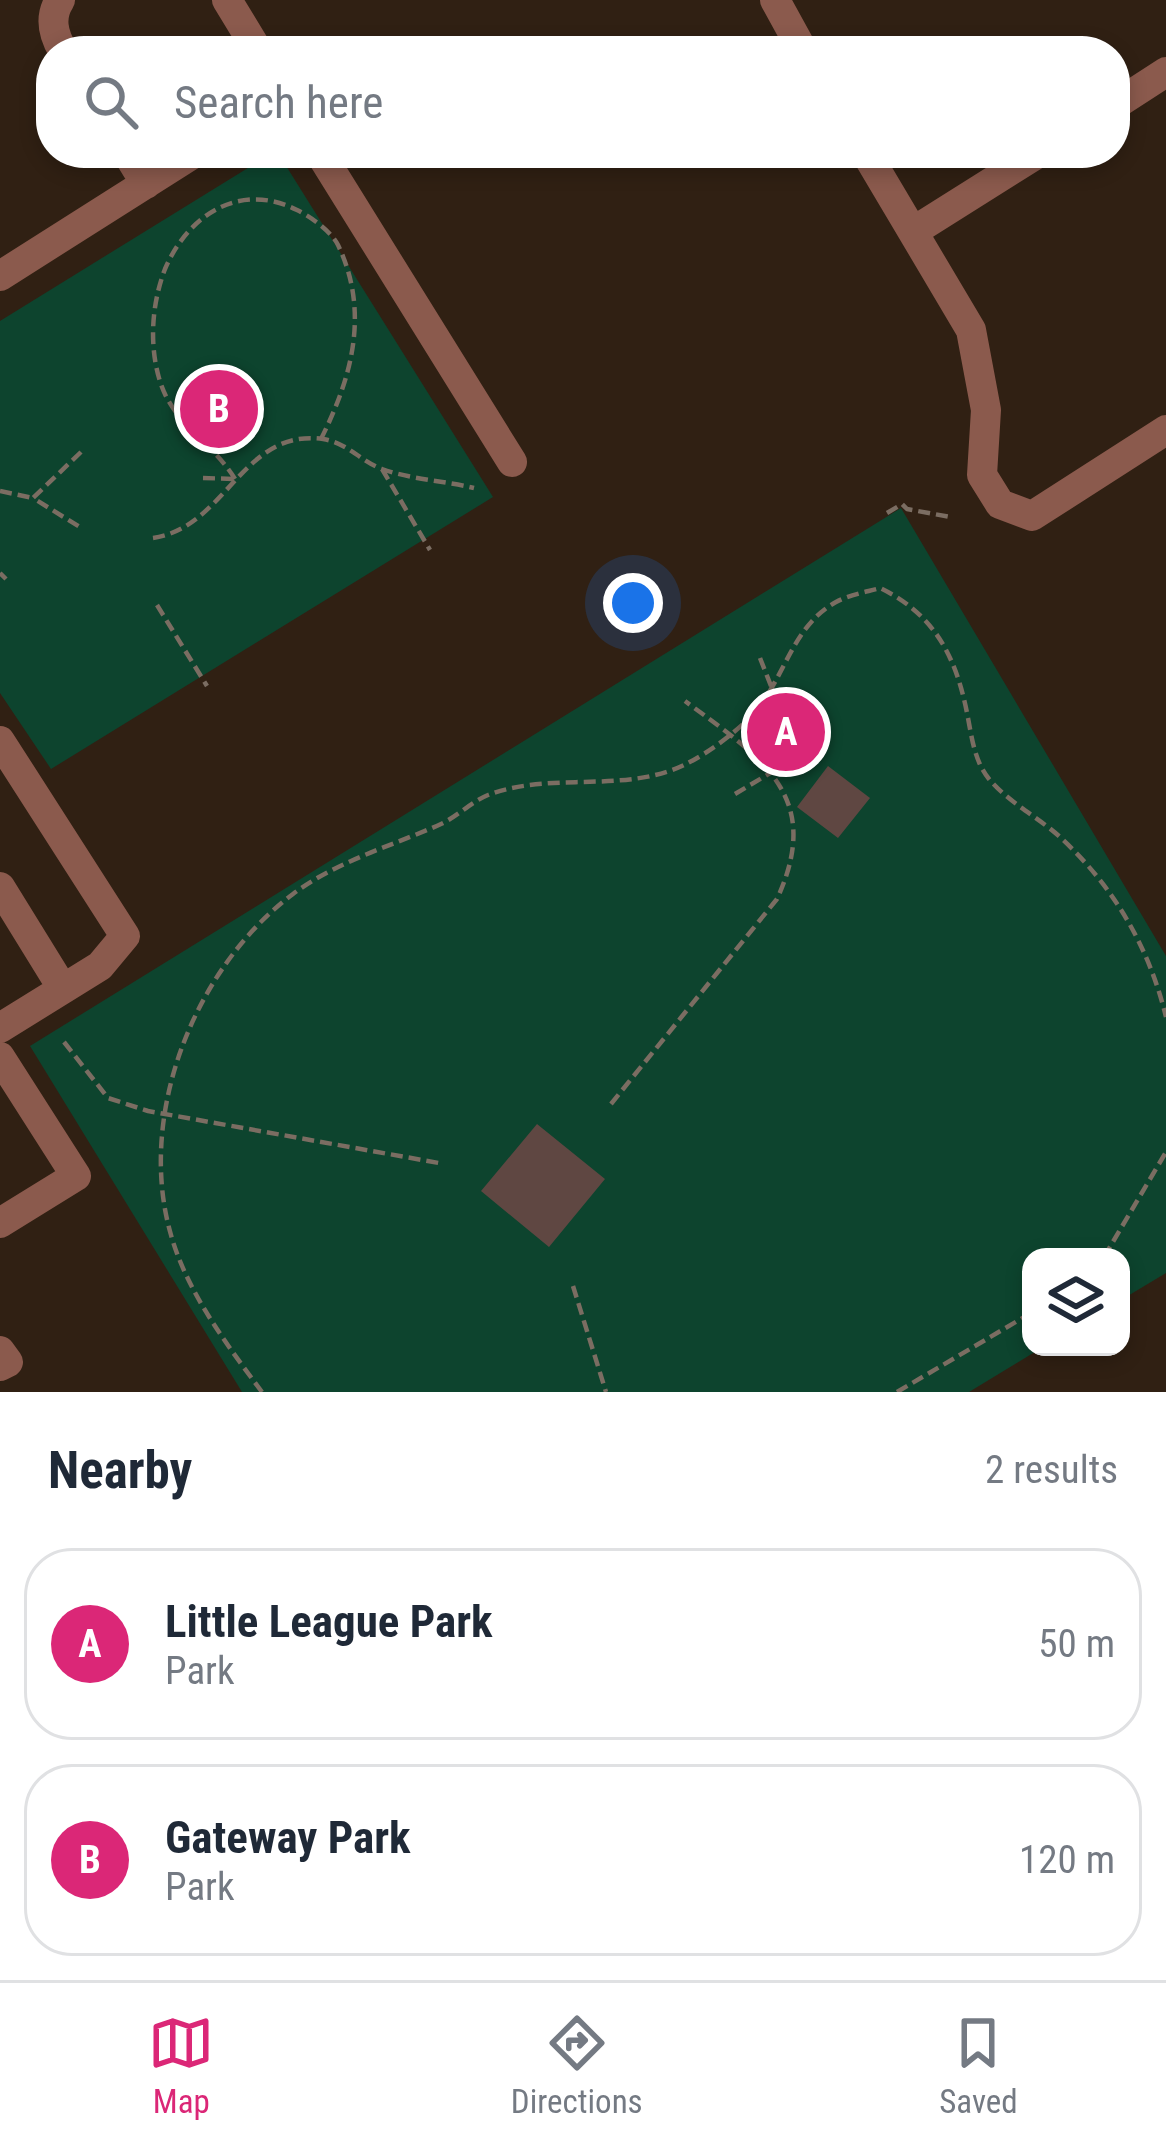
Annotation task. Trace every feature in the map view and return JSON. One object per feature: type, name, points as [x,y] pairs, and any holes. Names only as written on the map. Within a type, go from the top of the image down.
[{"type":"street","points":[[54,36],[53,10],[60,0]]},
{"type":"street","points":[[226,0],[248,36]]},
{"type":"street","points":[[787,5],[798,36]]},
{"type":"street","points":[[1130,96],[1166,73]]},
{"type":"street","points":[[136,168],[146,184]]},
{"type":"street","points":[[0,276],[171,168]]},
{"type":"street","points":[[329,168],[512,463]]},
{"type":"street","points":[[875,168],[971,330],[986,410],[982,475],[1000,505],[1032,516],[1166,430]]},
{"type":"street","points":[[914,231],[1014,168]]},
{"type":"street","points":[[0,741],[124,936],[100,966],[0,1028]]},
{"type":"street","points":[[0,887],[63,988]]},
{"type":"street","points":[[0,1057],[76,1176],[0,1223]]},
{"type":"street","points":[[0,1351],[8,1362],[0,1366]]},
{"type":"path","points":[[236,478],[224,459],[182,424],[168,401],[153,328],[171,256],[200,218],[224,204],[252,198],[280,201],[336,241],[352,290],[354,353],[341,399],[321,439]]},
{"type":"path","points":[[153,538],[194,525],[267,449],[285,441],[321,439],[354,450],[382,469],[474,488]]},
{"type":"path","points":[[33,498],[81,452]]},
{"type":"path","points":[[382,469],[430,550]]},
{"type":"path","points":[[203,478],[236,478]]},
{"type":"path","points":[[0,491],[33,498],[83,530]]},
{"type":"path","points":[[887,513],[902,504],[950,518]]},
{"type":"path","points":[[262,1392],[194,1288],[171,1239],[161,1164],[167,1113],[194,1017],[243,942],[293,894],[333,869],[447,821],[484,796],[535,783],[651,777],[687,764],[761,705],[809,622],[838,601],[880,588],[912,604],[947,645],[975,753],[988,778],[1060,838],[1109,893],[1151,959],[1166,1017]]},
{"type":"path","points":[[158,605],[207,686]]},
{"type":"path","points":[[760,658],[771,687]]},
{"type":"path","points":[[610,1104],[777,899],[790,872],[794,841],[790,802],[774,772],[685,701]]},
{"type":"path","points":[[735,794],[774,772]]},
{"type":"path","points":[[64,1042],[108,1098],[439,1163]]},
{"type":"path","points":[[1109,1248],[1166,1152]]},
{"type":"path","points":[[574,1286],[606,1392]]},
{"type":"path","points":[[897,1392],[1022,1318]]},
{"type":"green space","points":[[248,168],[287,168],[493,497],[51,769],[0,693],[0,321]]},
{"type":"green space","points":[[901,508],[1166,956],[1166,1273],[1130,1295],[1130,1248],[1022,1248],[1022,1356],[1028,1356],[969,1392],[242,1392],[30,1046]]},
{"type":"building","points":[[828,766],[870,798],[838,838],[797,807]]},
{"type":"building","points":[[537,1124],[605,1179],[549,1247],[481,1191]]},
{"type":"place","name":"Gateway Park","points":[[219,409]]},
{"type":"place","name":"Little League Park","points":[[786,732]]}]
